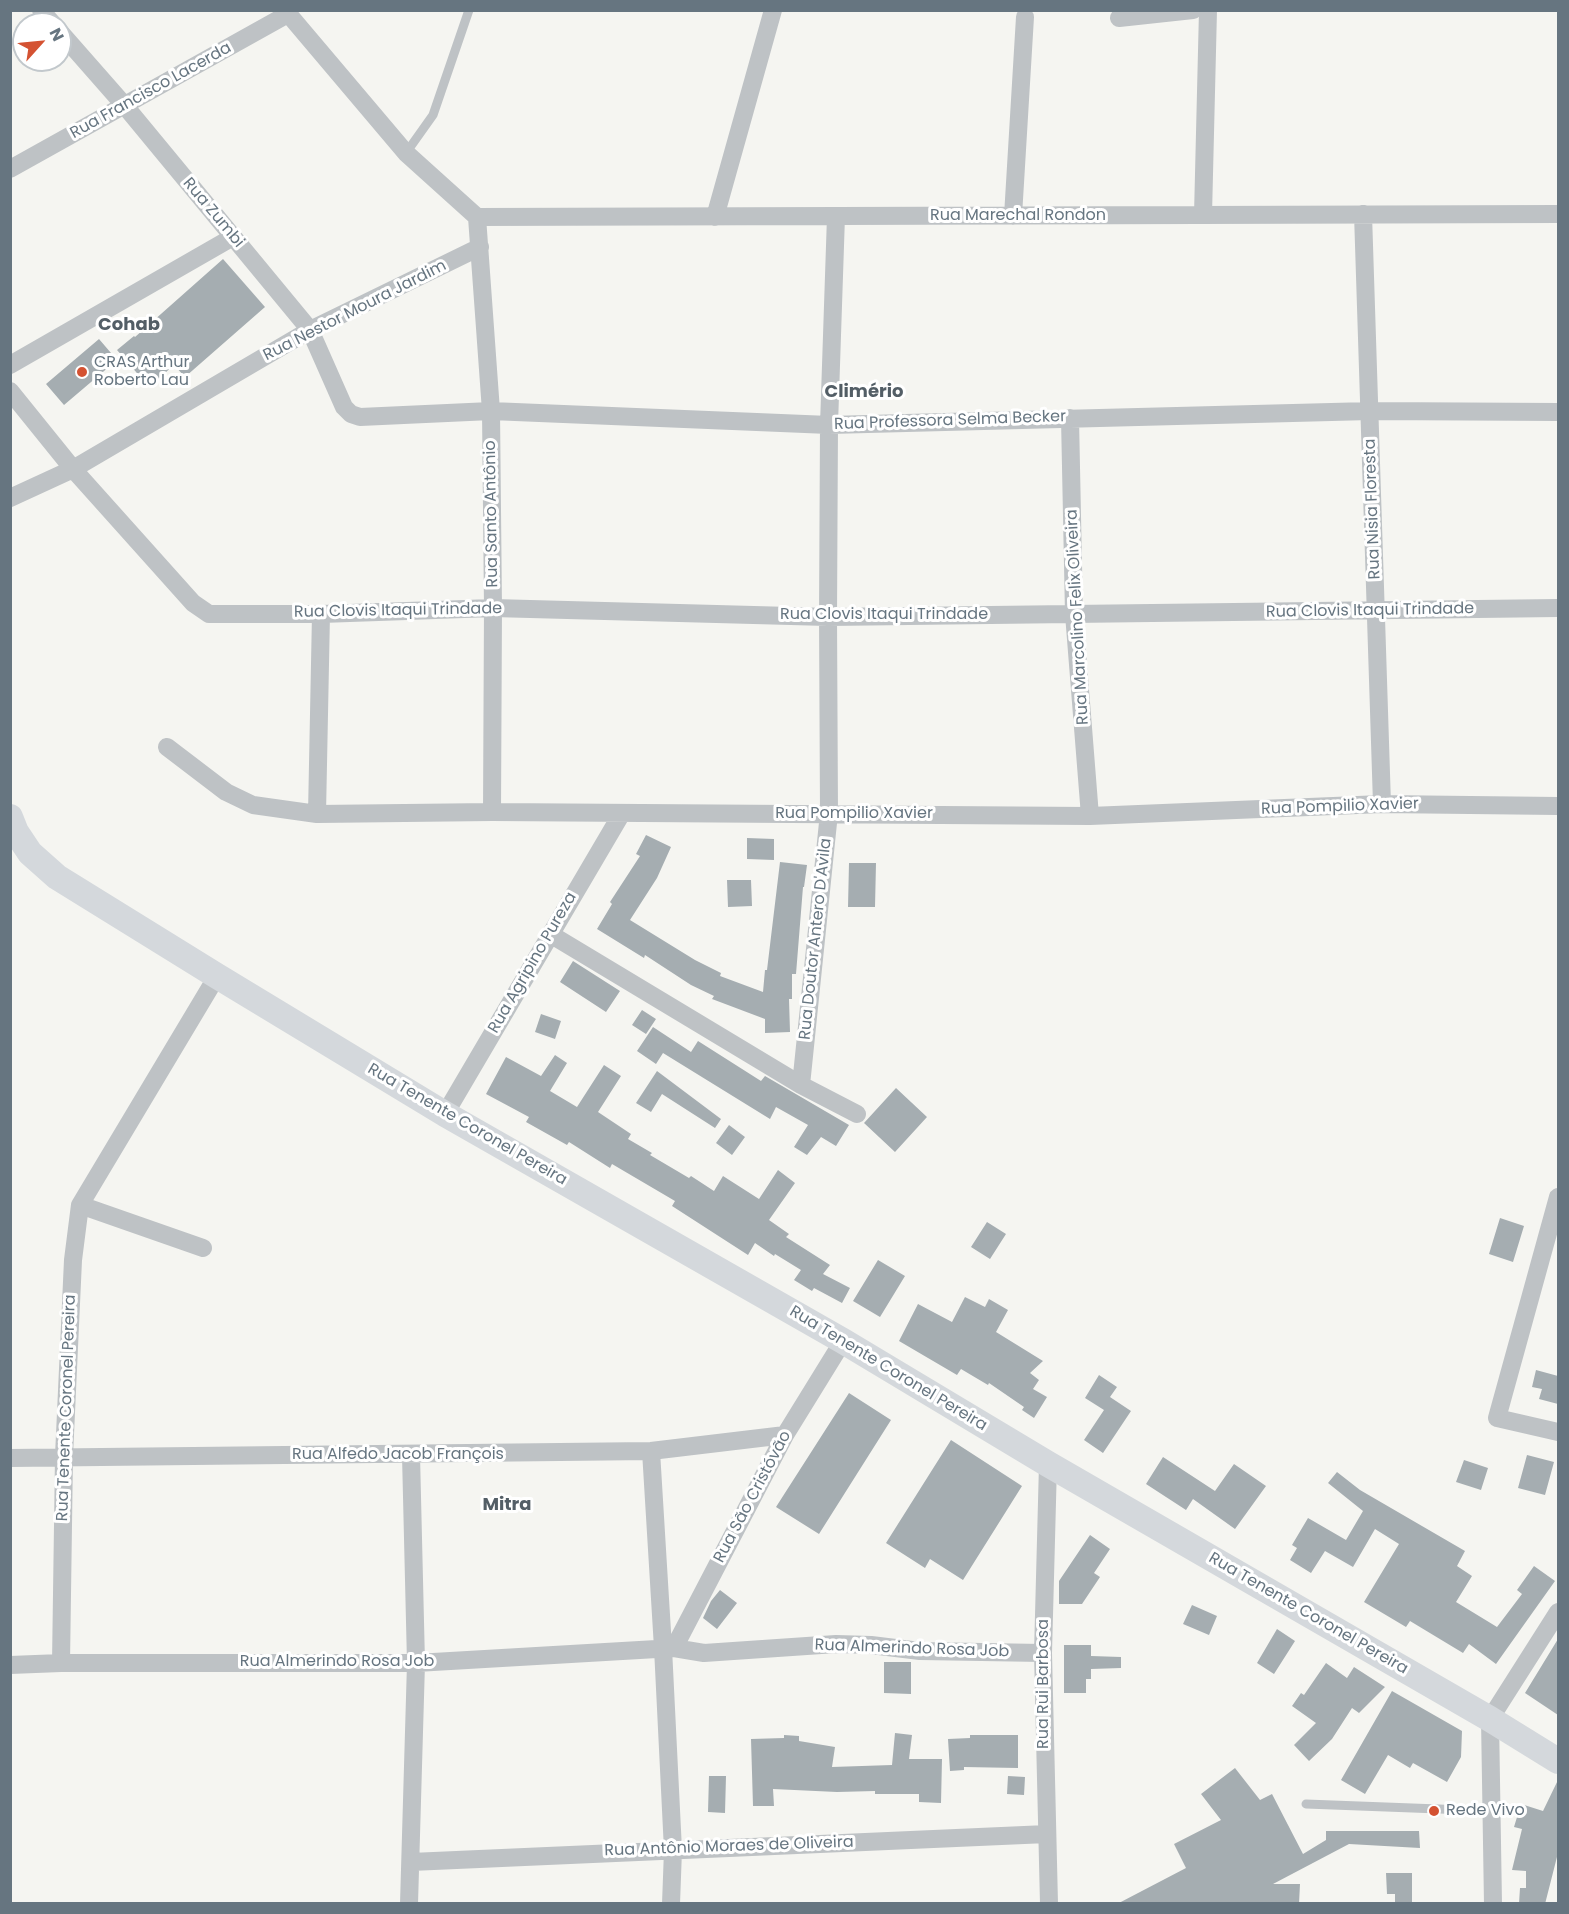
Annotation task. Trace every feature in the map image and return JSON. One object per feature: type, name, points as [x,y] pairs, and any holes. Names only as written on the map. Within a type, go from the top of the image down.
[{"type":"main road","name":"Rua Tenente Coronel Pereira","points":[[12,828],[30,854],[57,877],[445,1114],[843,1341],[1048,1464],[1490,1719],[1558,1761]]},
{"type":"street","points":[[715,217],[773,10]]},
{"type":"street","points":[[1119,18],[1193,10]]},
{"type":"street","points":[[1203,215],[1208,10]]},
{"type":"street","points":[[287,12],[406,153],[477,217]]},
{"type":"street","name":"Rua Francisco Lacerda","points":[[10,170],[287,12]]},
{"type":"street","points":[[1013,216],[1025,17]]},
{"type":"street","name":"Rua Zumbi","points":[[72,46],[310,330],[344,408]]},
{"type":"street","name":"Rua Nisia Floresta","points":[[1363,214],[1382,804]]},
{"type":"street","name":"Rua Marechal Rondon","points":[[477,217],[1558,214]]},
{"type":"street","name":"Rua Doutor Antero D'Avila","points":[[801,1085],[829,813],[830,425],[836,216]]},
{"type":"street","name":"Rua Santo Antônio","points":[[477,217],[491,411],[492,812]]},
{"type":"street","points":[[10,365],[233,237]]},
{"type":"street","name":"Rua Nestor Moura Jardim","points":[[10,498],[73,469],[310,330],[480,247]]},
{"type":"street","points":[[10,391],[73,469]]},
{"type":"street","name":"Rua Professora Selma Becker","points":[[344,408],[360,417],[491,411],[830,425],[1370,411],[1558,412]]},
{"type":"street","name":"Rua Marcolino Felix Oliveira","points":[[1070,418],[1074,614],[1090,816]]},
{"type":"street","name":"Rua Clovis Itaqui Trindade","points":[[73,469],[193,603],[209,614],[321,614],[493,608],[828,617],[1558,608]]},
{"type":"street","points":[[317,814],[321,614]]},
{"type":"street","name":"Rua Pompilio Xavier","points":[[167,747],[226,792],[253,805],[317,814],[492,812],[1090,816],[1382,804],[1558,806]]},
{"type":"street","name":"Rua Agripino Pureza","points":[[445,1114],[622,813]]},
{"type":"street","points":[[550,934],[801,1085],[857,1114]]},
{"type":"street","name":"Rua Tenente Coronel Pereira","points":[[62,1663],[64,1456],[73,1260],[80,1205],[217,976]]},
{"type":"street","points":[[1558,1197],[1497,1418],[1558,1432]]},
{"type":"street","points":[[80,1205],[203,1248]]},
{"type":"street","name":"Rua São Cristóvão","points":[[669,1648],[784,1435],[843,1341]]},
{"type":"street","name":"Rua Alfedo Jacob François","points":[[10,1458],[651,1452],[784,1435]]},
{"type":"street","points":[[651,1452],[669,1648],[673,1850],[671,1904]]},
{"type":"street","points":[[409,1904],[416,1663],[411,1455]]},
{"type":"street","name":"Rua Rui Barbosa","points":[[1048,1464],[1043,1653],[1049,1904]]},
{"type":"street","points":[[1493,1904],[1490,1719],[1558,1612]]},
{"type":"street","name":"Rua Almerindo Rosa Job","points":[[10,1665],[416,1663],[669,1648],[704,1653],[836,1644],[871,1645],[920,1651],[1043,1653]]},
{"type":"street","name":"Rua Antônio Moraes de Oliveira","points":[[411,1862],[1047,1834]]},
{"type":"lane","points":[[406,153],[433,115],[470,10]]},
{"type":"lane","points":[[1306,1804],[1492,1811]]},
{"type":"building","points":[[223,259],[265,307],[185,377],[174,365],[149,387],[117,350],[135,337]]},
{"type":"building","name":"CRAS Arthur Roberto Lau","points":[[99,339],[117,360],[64,405],[46,384]]},
{"type":"building","points":[[646,835],[671,847],[657,878],[630,920],[695,960],[721,973],[720,976],[763,992],[780,862],[807,865],[796,974],[792,974],[792,999],[789,999],[790,1032],[765,1033],[765,1019],[712,999],[714,996],[691,985],[645,955],[644,958],[597,929],[612,904],[610,902],[640,856],[636,854]]},
{"type":"building","points":[[747,838],[774,839],[774,860],[747,859]]},
{"type":"building","points":[[849,863],[876,863],[875,907],[848,907]]},
{"type":"building","points":[[727,880],[751,880],[752,906],[728,907]]},
{"type":"building","points":[[573,961],[620,991],[606,1012],[560,982]]},
{"type":"building","points":[[642,1010],[656,1019],[646,1034],[632,1025]]},
{"type":"building","points":[[541,1014],[561,1021],[555,1039],[535,1032]]},
{"type":"building","points":[[653,1027],[691,1052],[698,1041],[761,1081],[765,1076],[849,1125],[836,1146],[821,1137],[807,1155],[794,1147],[808,1125],[776,1107],[770,1119],[663,1053],[656,1064],[637,1051]]},
{"type":"building","points":[[555,1055],[567,1063],[550,1091],[577,1107],[604,1065],[621,1076],[598,1112],[631,1134],[628,1139],[652,1153],[650,1155],[689,1178],[691,1176],[714,1191],[723,1176],[759,1199],[778,1170],[795,1183],[769,1220],[789,1234],[786,1237],[830,1265],[823,1274],[850,1288],[842,1303],[814,1288],[812,1291],[794,1280],[801,1270],[775,1254],[774,1256],[755,1243],[748,1255],[672,1206],[675,1201],[612,1164],[610,1168],[569,1142],[567,1145],[526,1122],[529,1117],[486,1094],[506,1057],[541,1076]]},
{"type":"building","points":[[657,1071],[721,1119],[715,1128],[662,1094],[651,1112],[636,1103]]},
{"type":"building","points":[[896,1088],[927,1117],[895,1152],[864,1123]]},
{"type":"building","points":[[729,1125],[745,1137],[732,1155],[716,1143]]},
{"type":"building","points":[[1500,1218],[1524,1226],[1513,1262],[1489,1254]]},
{"type":"building","points":[[987,1222],[1006,1234],[990,1259],[971,1247]]},
{"type":"building","points":[[878,1260],[905,1276],[880,1317],[853,1301]]},
{"type":"building","points":[[965,1297],[985,1307],[989,1299],[1008,1310],[996,1332],[1043,1361],[1030,1373],[1039,1380],[1033,1389],[1047,1397],[1034,1418],[1022,1410],[1024,1407],[989,1383],[988,1385],[961,1369],[957,1375],[899,1341],[918,1304],[952,1322]]},
{"type":"building","points":[[1536,1370],[1558,1376],[1558,1404],[1539,1399],[1542,1389],[1532,1387]]},
{"type":"building","points":[[1099,1375],[1117,1387],[1110,1397],[1131,1411],[1103,1453],[1084,1440],[1104,1410],[1085,1398]]},
{"type":"building","points":[[849,1393],[891,1420],[819,1534],[776,1507]]},
{"type":"building","points":[[951,1440],[1022,1486],[963,1580],[930,1559],[925,1568],[886,1543]]},
{"type":"building","points":[[1527,1455],[1554,1462],[1545,1495],[1518,1488]]},
{"type":"building","points":[[1163,1457],[1215,1491],[1234,1464],[1266,1486],[1235,1529],[1193,1499],[1186,1510],[1146,1484]]},
{"type":"building","points":[[1464,1460],[1488,1468],[1481,1490],[1456,1482]]},
{"type":"building","points":[[1337,1472],[1360,1490],[1465,1551],[1457,1566],[1472,1576],[1456,1602],[1497,1627],[1522,1594],[1517,1590],[1534,1566],[1555,1581],[1496,1664],[1469,1644],[1463,1653],[1410,1621],[1406,1627],[1364,1602],[1399,1544],[1375,1529],[1353,1567],[1325,1551],[1311,1573],[1290,1560],[1297,1548],[1292,1545],[1308,1518],[1346,1540],[1363,1511],[1328,1483]]},
{"type":"building","points":[[1090,1535],[1110,1549],[1094,1573],[1100,1577],[1082,1604],[1059,1604],[1059,1581]]},
{"type":"building","points":[[720,1590],[737,1603],[717,1629],[703,1618],[711,1601]]},
{"type":"building","points":[[1192,1605],[1217,1616],[1209,1635],[1183,1624]]},
{"type":"building","points":[[1277,1629],[1295,1641],[1274,1674],[1257,1663]]},
{"type":"building","points":[[1558,1639],[1558,1715],[1525,1693]]},
{"type":"building","points":[[1064,1645],[1091,1645],[1091,1656],[1121,1657],[1121,1668],[1091,1669],[1091,1679],[1086,1679],[1086,1693],[1064,1693]]},
{"type":"building","points":[[884,1662],[911,1662],[911,1694],[884,1693]]},
{"type":"building","points":[[1326,1663],[1347,1678],[1354,1667],[1385,1687],[1359,1713],[1352,1708],[1332,1739],[1309,1761],[1294,1745],[1316,1723],[1292,1706],[1301,1693],[1304,1695]]},
{"type":"building","points":[[1392,1691],[1462,1731],[1461,1757],[1447,1782],[1413,1763],[1410,1768],[1388,1755],[1365,1794],[1341,1780]]},
{"type":"building","points":[[895,1733],[912,1735],[909,1759],[942,1759],[941,1803],[919,1802],[919,1794],[773,1789],[774,1806],[753,1806],[751,1739],[784,1738],[784,1735],[799,1736],[799,1741],[835,1747],[832,1767],[892,1765]]},
{"type":"building","points":[[970,1735],[1018,1735],[1018,1768],[964,1767],[964,1770],[950,1771],[948,1739],[970,1738]]},
{"type":"building","points":[[1235,1768],[1260,1800],[1272,1794],[1303,1854],[1326,1840],[1326,1831],[1419,1831],[1420,1848],[1349,1844],[1273,1884],[1300,1884],[1299,1904],[1117,1904],[1186,1868],[1174,1844],[1221,1820],[1201,1794]]},
{"type":"building","points":[[709,1776],[726,1776],[725,1813],[708,1812]]},
{"type":"building","points":[[1008,1776],[1025,1777],[1024,1795],[1007,1794]]},
{"type":"building","points":[[1558,1780],[1558,1853],[1545,1904],[1519,1904],[1520,1888],[1526,1888],[1526,1871],[1512,1870],[1522,1829],[1514,1827],[1521,1804],[1543,1811]]},
{"type":"building","points":[[1386,1873],[1412,1873],[1412,1904],[1395,1904],[1395,1894],[1387,1894]]},
{"type":"place","name":"CRAS Arthur Roberto Lau","points":[[82,372]]},
{"type":"place","name":"Rede Vivo","points":[[1434,1811]]},
{"type":"district","name":"Cohab","points":[[129,325]]},
{"type":"district","name":"Climério","points":[[864,392]]},
{"type":"district","name":"Mitra","points":[[507,1505]]}]
